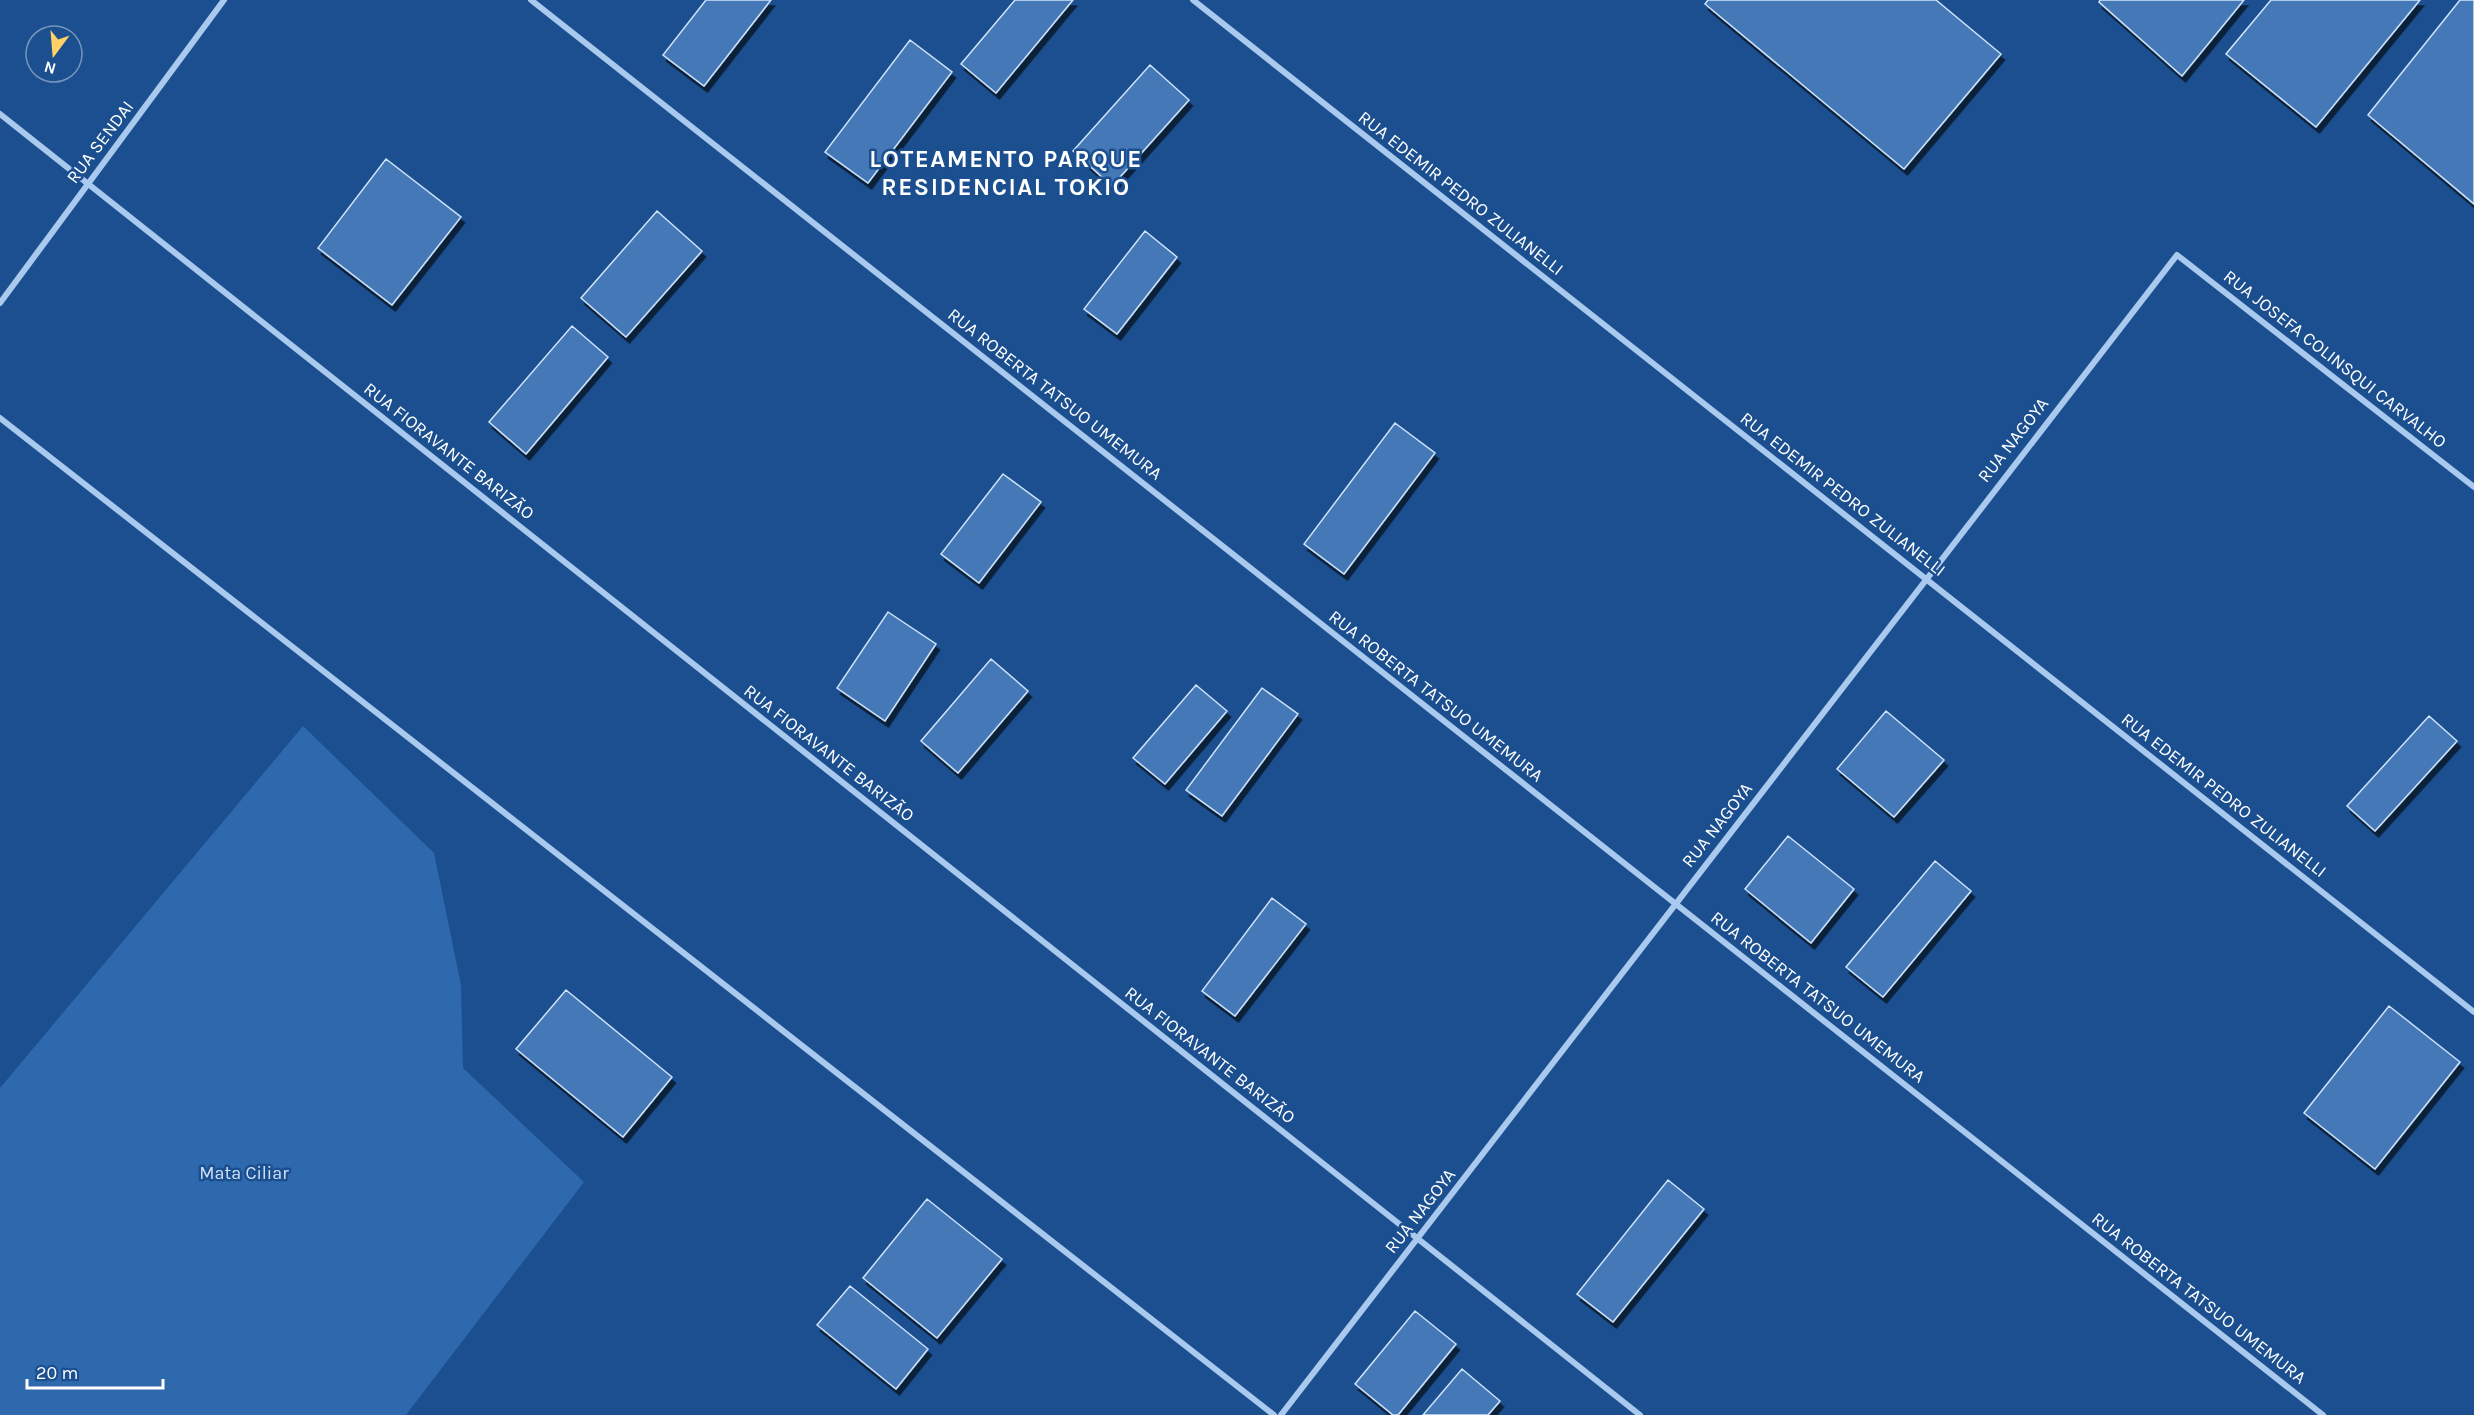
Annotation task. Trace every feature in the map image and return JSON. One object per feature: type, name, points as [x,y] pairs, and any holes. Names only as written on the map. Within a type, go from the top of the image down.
[{"type":"street","name":"RUA SENDAI","points":[[0,303],[224,0]]},
{"type":"street","name":"RUA ROBERTA TATSUO UMEMURA","points":[[531,0],[2323,1415]]},
{"type":"street","name":"RUA EDEMIR PEDRO ZULIANELLI","points":[[1193,0],[2474,1012]]},
{"type":"street","name":"RUA FIORAVANTE BARIZÃO","points":[[0,114],[1640,1415]]},
{"type":"street","name":"RUA NAGOYA","points":[[1281,1415],[1925,578],[2177,255]]},
{"type":"street","name":"RUA JOSEFA COLINSQUI CARVALHO","points":[[2177,255],[2474,487]]},
{"type":"street","points":[[0,418],[1274,1415]]},
{"type":"green space","name":"Mata Ciliar","points":[[303,726],[434,853],[461,985],[463,1068],[584,1182],[406,1415],[0,1415],[0,1088]]},
{"type":"building","points":[[706,0],[771,0],[704,86],[663,55]]},
{"type":"building","points":[[1015,0],[1073,0],[996,93],[961,64]]},
{"type":"building","points":[[1708,0],[1936,0],[2001,54],[1904,169],[1705,4]]},
{"type":"building","points":[[2100,0],[2244,0],[2182,76],[2099,2]]},
{"type":"building","points":[[2271,0],[2420,0],[2316,127],[2226,54]]},
{"type":"building","points":[[2460,0],[2474,0],[2474,204],[2368,115]]},
{"type":"building","points":[[910,40],[952,72],[868,183],[825,152]]},
{"type":"building","points":[[1150,65],[1189,100],[1112,186],[1073,151]]},
{"type":"building","points":[[386,159],[461,217],[392,305],[318,248]]},
{"type":"building","points":[[657,211],[702,251],[626,337],[581,298]]},
{"type":"building","points":[[1145,231],[1177,257],[1117,334],[1084,309]]},
{"type":"building","points":[[572,326],[608,357],[526,454],[489,422]]},
{"type":"building","points":[[1395,423],[1435,453],[1344,574],[1304,544]]},
{"type":"building","points":[[1003,474],[1041,502],[979,583],[941,554]]},
{"type":"building","points":[[888,612],[936,644],[885,721],[837,688]]},
{"type":"building","points":[[991,659],[1028,691],[958,773],[921,741]]},
{"type":"building","points":[[1196,685],[1227,711],[1165,784],[1133,758]]},
{"type":"building","points":[[1262,688],[1298,714],[1222,816],[1186,790]]},
{"type":"building","points":[[1886,711],[1944,760],[1894,817],[1837,769]]},
{"type":"building","points":[[2429,716],[2457,741],[2375,831],[2347,806]]},
{"type":"building","points":[[1788,836],[1854,889],[1811,943],[1745,889]]},
{"type":"building","points":[[1935,861],[1971,891],[1883,997],[1846,967]]},
{"type":"building","points":[[1272,898],[1306,924],[1235,1016],[1202,991]]},
{"type":"building","points":[[566,990],[672,1077],[623,1137],[516,1049]]},
{"type":"building","points":[[2389,1006],[2460,1062],[2375,1169],[2304,1113]]},
{"type":"building","points":[[1668,1180],[1704,1209],[1613,1322],[1577,1294]]},
{"type":"building","points":[[927,1199],[1002,1259],[937,1338],[863,1278]]},
{"type":"building","points":[[850,1286],[928,1349],[896,1389],[817,1325]]},
{"type":"building","points":[[1415,1311],[1456,1344],[1398,1415],[1393,1415],[1355,1384]]},
{"type":"building","points":[[1462,1369],[1500,1401],[1488,1415],[1423,1415]]},
{"type":"district","name":"LOTEAMENTO PARQUE RESIDENCIAL TOKIO","points":[[1006,173]]}]
